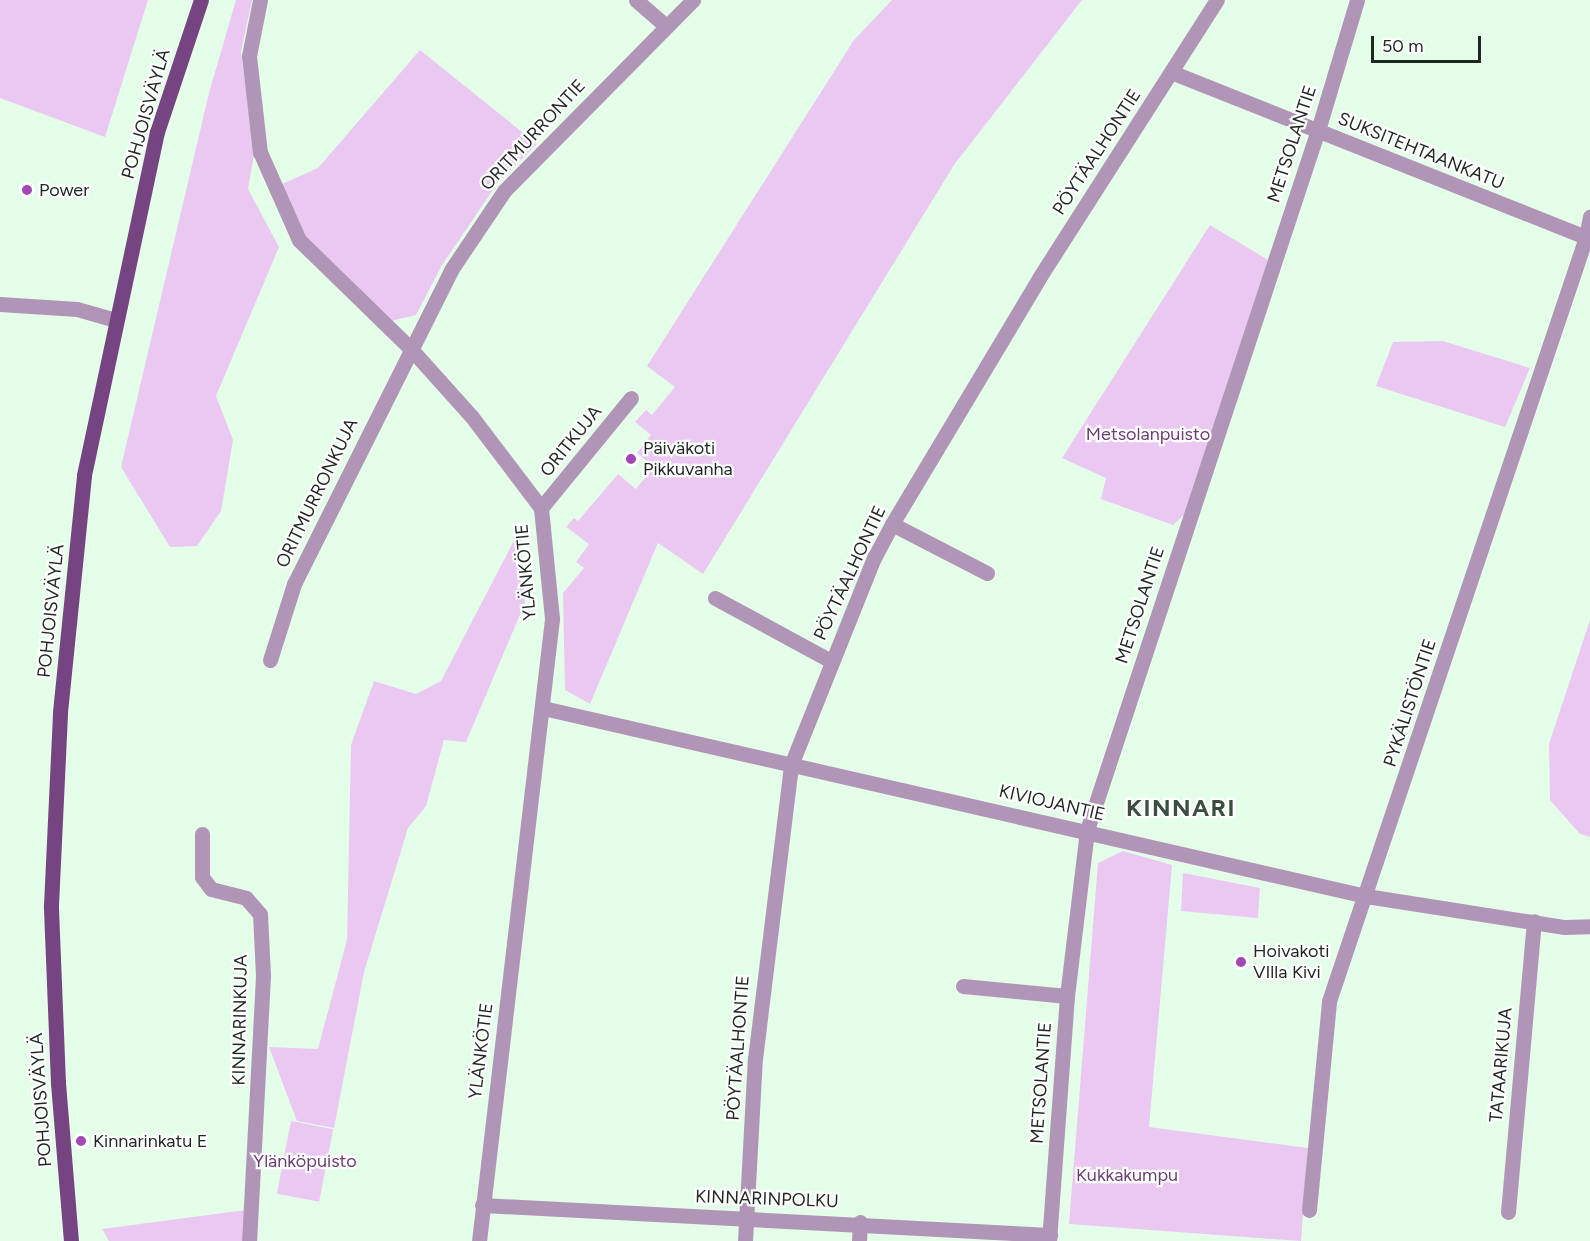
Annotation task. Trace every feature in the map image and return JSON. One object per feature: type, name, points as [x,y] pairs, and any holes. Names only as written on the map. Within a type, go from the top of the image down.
[{"type":"main road","name":"POHJOISVÄYLÄ","points":[[71,1241],[58,1083],[51,905],[60,712],[84,475],[157,132],[201,0]]},
{"type":"street","name":"YLÄNKÖTIE","points":[[260,0],[249,56],[260,152],[298,240],[411,348],[472,417],[541,508],[552,619],[479,1241]]},
{"type":"street","points":[[636,0],[666,26]]},
{"type":"street","name":"ORITMURRONTIE","points":[[411,348],[451,270],[504,191],[693,0]]},
{"type":"street","name":"PÖYTÄALHONTIE","points":[[746,1241],[755,1059],[790,765],[831,661],[892,524],[1032,288],[1217,0]]},
{"type":"street","name":"METSOLANTIE","points":[[1050,1238],[1067,996],[1087,830],[1318,130],[1357,0]]},
{"type":"street","name":"SUKSITEHTAANKATU","points":[[1172,72],[1588,238]]},
{"type":"street","name":"PYKÄLISTÖNTIE","points":[[1309,1210],[1329,1001],[1588,238],[1590,216]]},
{"type":"street","points":[[0,304],[78,309],[116,320]]},
{"type":"street","name":"ORITMURRONKUJA","points":[[270,660],[294,584],[411,348]]},
{"type":"street","name":"ORITKUJA","points":[[541,508],[631,398]]},
{"type":"street","points":[[892,524],[987,573]]},
{"type":"street","points":[[715,598],[831,661]]},
{"type":"street","name":"KIVIOJANTIE","points":[[543,708],[1087,830],[1366,896],[1534,921],[1590,926]]},
{"type":"street","name":"KINNARINKUJA","points":[[202,834],[202,877],[211,889],[246,898],[260,914],[263,976],[249,1241]]},
{"type":"street","name":"TATAARIKUJA","points":[[1508,1212],[1534,921]]},
{"type":"street","points":[[963,986],[1067,996]]},
{"type":"street","name":"KINNARINPOLKU","points":[[482,1205],[860,1222],[1050,1238]]},
{"type":"street","points":[[859,1241],[860,1222]]},
{"type":"green space","points":[[0,0],[148,0],[105,137],[0,98]]},
{"type":"green space","points":[[236,0],[252,0],[241,52],[254,154],[248,189],[279,247],[216,396],[233,440],[221,511],[197,546],[170,547],[121,467],[209,93]]},
{"type":"green space","points":[[892,0],[1082,0],[954,165],[703,574],[658,543],[590,704],[565,690],[563,593],[584,568],[576,562],[589,544],[566,527],[574,518],[578,521],[618,474],[636,489],[654,467],[637,453],[651,435],[635,422],[646,410],[652,415],[675,387],[647,366],[854,40]]},
{"type":"green space","points":[[420,50],[537,144],[497,184],[442,265],[416,315],[391,321],[303,238],[282,184],[318,168]]},
{"type":"green space","name":"Metsolanpuisto","points":[[1210,225],[1268,260],[1185,514],[1173,525],[1101,499],[1106,478],[1062,458]]},
{"type":"green space","points":[[1443,341],[1530,368],[1505,427],[1376,386],[1393,342]]},
{"type":"green space","points":[[520,529],[525,603],[466,742],[444,740],[426,806],[408,828],[364,972],[334,1128],[297,1121],[269,1047],[318,1049],[347,940],[351,745],[374,681],[416,694],[441,681]]},
{"type":"green space","points":[[1590,620],[1590,837],[1580,834],[1550,800],[1549,744]]},
{"type":"green space","name":"Kukkakumpu","points":[[1123,851],[1172,865],[1149,1127],[1308,1148],[1301,1241],[1069,1224],[1098,863]]},
{"type":"green space","points":[[1183,873],[1260,888],[1258,918],[1181,911]]},
{"type":"green space","name":"Ylänköpuisto","points":[[291,1121],[333,1129],[319,1202],[277,1194]]},
{"type":"green space","points":[[246,1210],[243,1241],[109,1241],[102,1229]]},
{"type":"place","name":"Power","points":[[27,190]]},
{"type":"place","name":"Päiväkoti Pikkuvanha","points":[[631,459]]},
{"type":"place","name":"Hoivakoti VIlla Kivi","points":[[1241,962]]},
{"type":"place","name":"Kinnarinkatu E","points":[[81,1141]]},
{"type":"district","name":"KINNARI","points":[[1181,808]]}]
